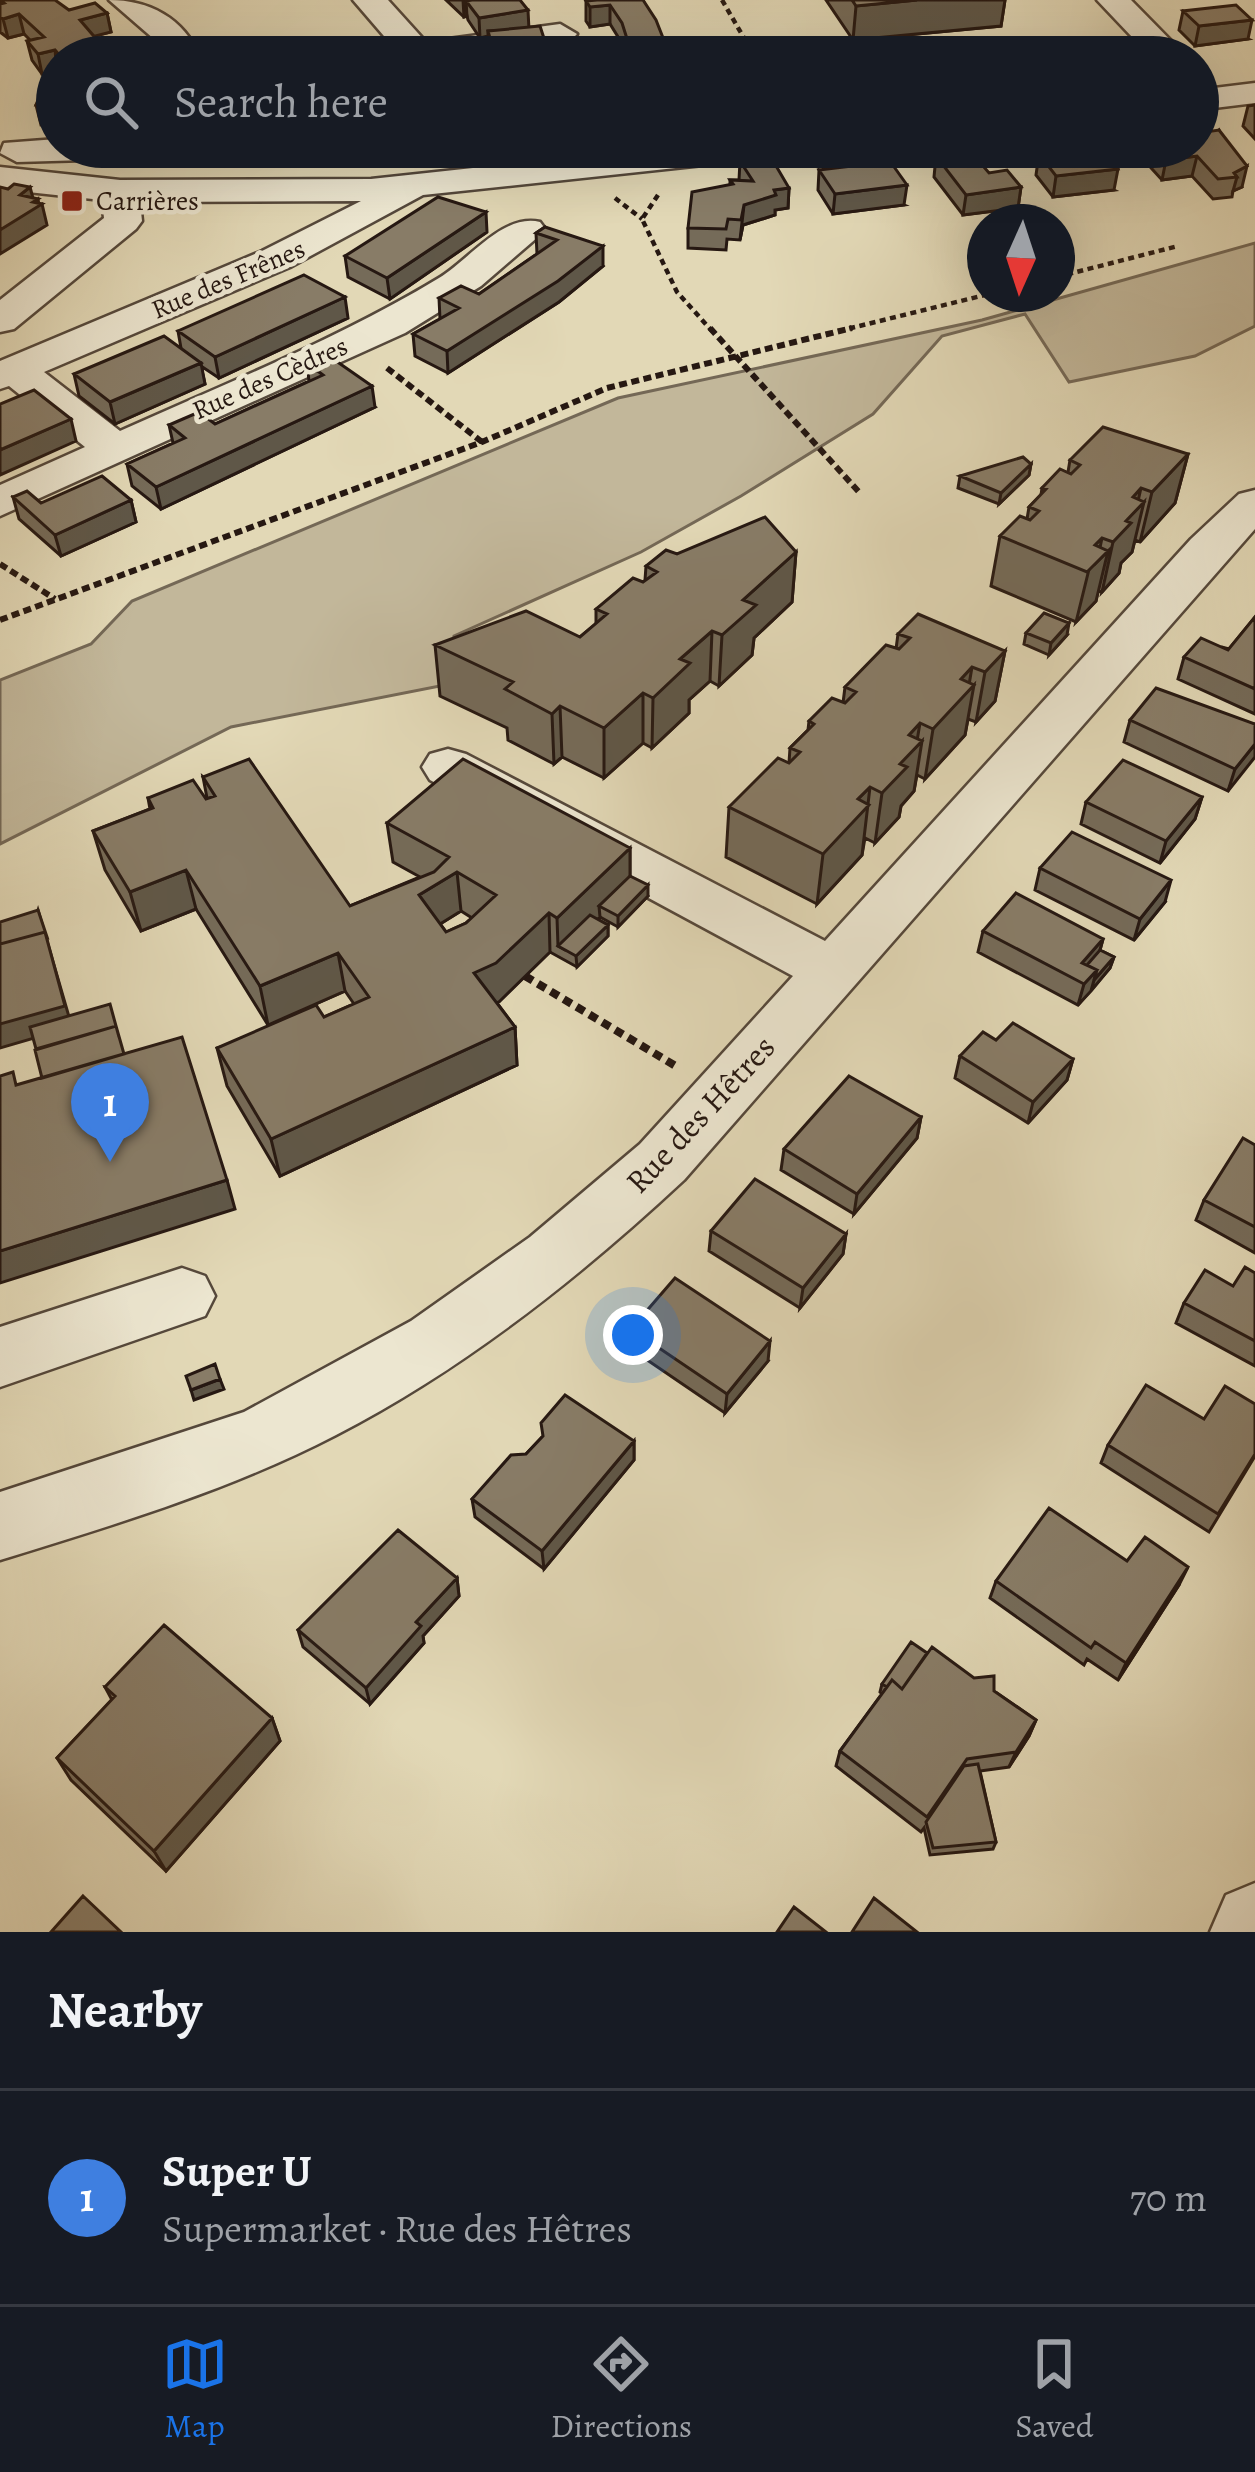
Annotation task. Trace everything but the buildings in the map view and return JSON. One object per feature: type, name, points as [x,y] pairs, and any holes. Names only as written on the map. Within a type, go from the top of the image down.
[{"type":"street","points":[[125,0],[169,36]]},
{"type":"street","points":[[369,0],[406,36]]},
{"type":"street","points":[[1112,0],[1149,36]]},
{"type":"street","points":[[535,2],[559,36]]},
{"type":"street","points":[[1219,94],[1255,93]]},
{"type":"street","points":[[4,163],[36,160]]},
{"type":"street","points":[[4,163],[120,191],[374,168]]},
{"type":"street","name":"Rue des Frênes","points":[[8,373],[354,223],[414,168]]},
{"type":"street","points":[[0,320],[123,221],[120,191]]},
{"type":"street","name":"Rue des Cèdres","points":[[0,502],[467,278],[526,230]]},
{"type":"street","points":[[276,259],[318,283]]},
{"type":"street","points":[[8,373],[113,448]]},
{"type":"street","name":"Rue des Hêtres","points":[[1,1522],[207,1459],[351,1393],[597,1223],[662,1162],[1207,549],[1255,504]]},
{"type":"street","points":[[448,766],[831,970]]},
{"type":"street","points":[[0,1357],[182,1296]]},
{"type":"path","points":[[722,0],[743,36]]},
{"type":"path","points":[[673,168],[642,220],[677,292],[859,492]]},
{"type":"path","points":[[1075,272],[1178,246]]},
{"type":"path","points":[[0,620],[482,442],[607,388],[967,300]]},
{"type":"path","points":[[366,323],[482,442]]},
{"type":"path","points":[[0,564],[55,599]]},
{"type":"path","points":[[525,976],[722,1093]]},
{"type":"shaded area","points":[[1255,243],[1255,326],[1195,356],[1069,382],[1025,314],[942,336],[873,414],[741,496],[641,552],[454,636],[445,685],[231,727],[0,844],[0,680],[91,644],[132,601],[618,398],[1010,312],[1075,312],[1075,294]]},
{"type":"place","name":"Carrières","points":[[72,201]]},
{"type":"place","name":"Super U","points":[[110,1162]]}]
